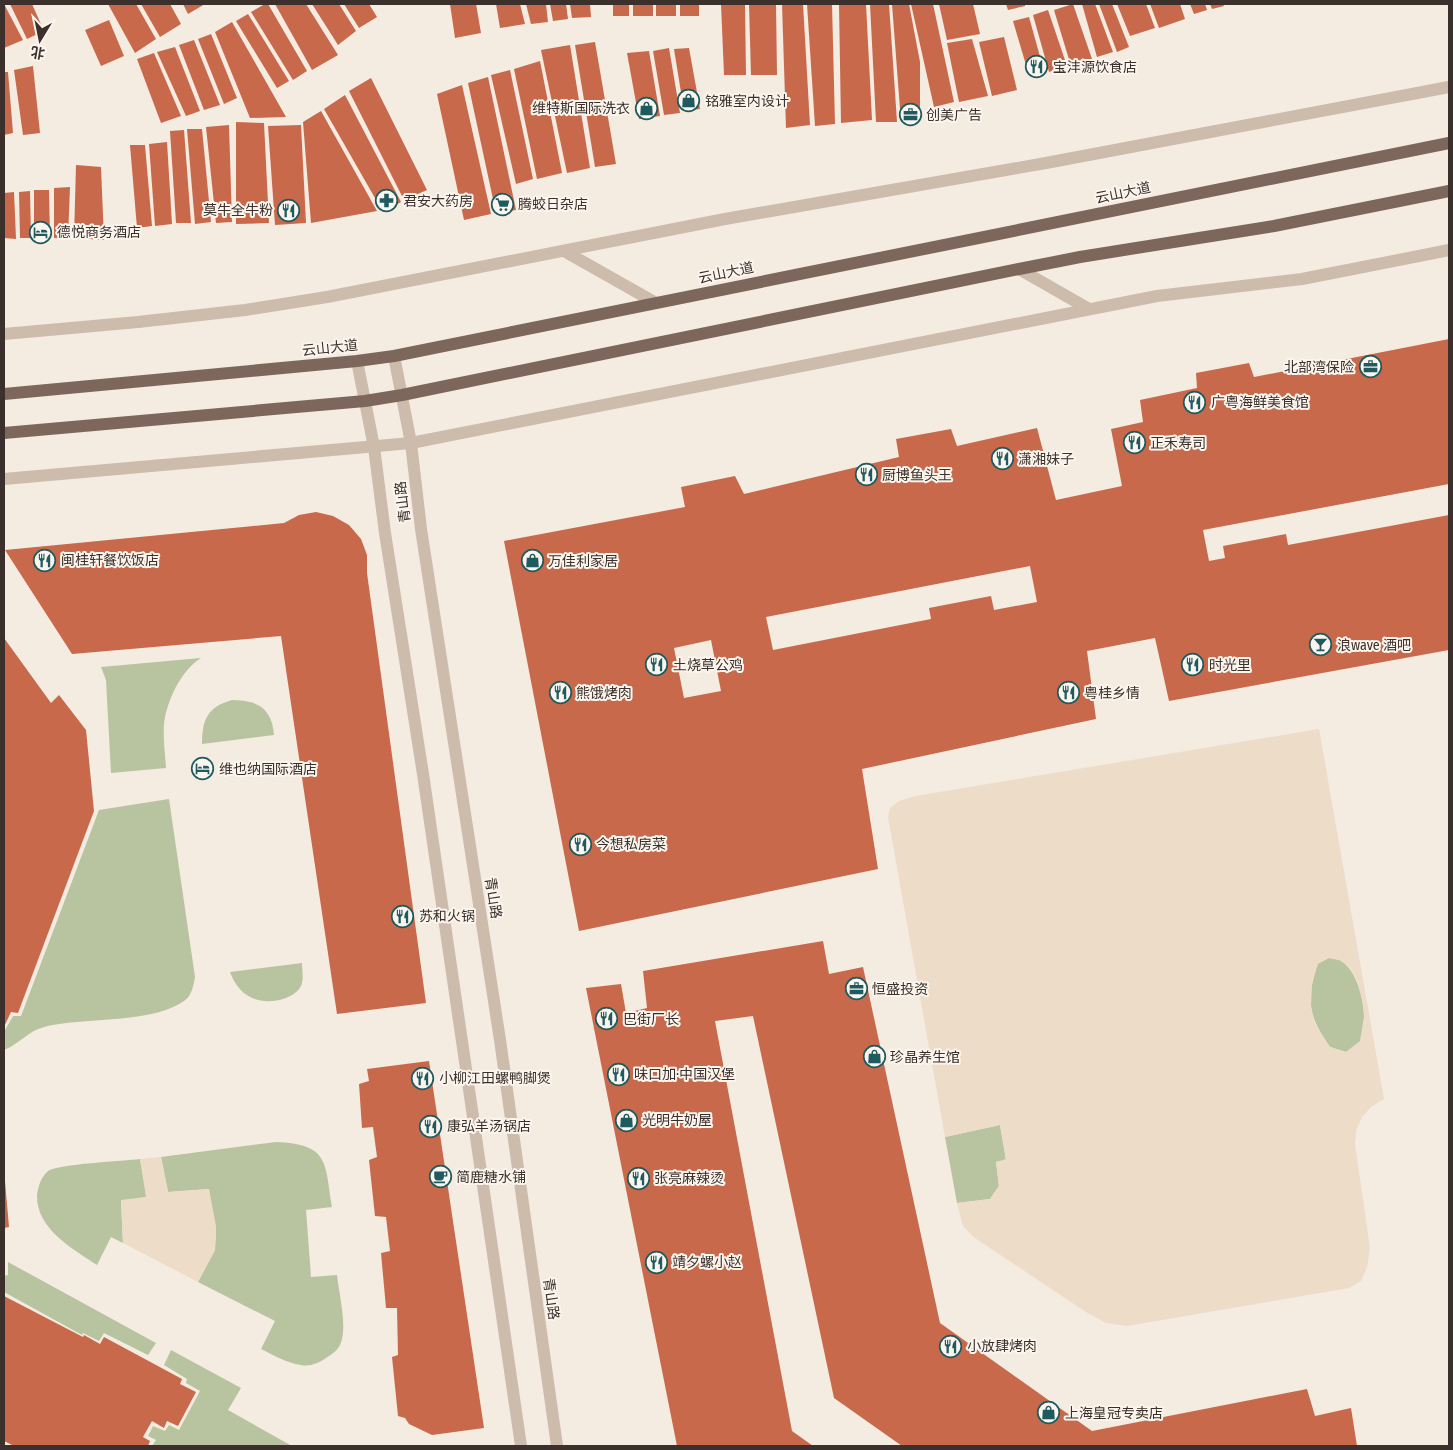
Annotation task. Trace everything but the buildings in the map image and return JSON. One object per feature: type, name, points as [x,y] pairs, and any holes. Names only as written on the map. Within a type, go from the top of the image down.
[{"type":"main road","name":"云山大道","points":[[4,394],[394,356],[1449,143]]},
{"type":"main road","points":[[4,433],[365,401],[402,395],[1080,257],[1274,226],[1449,191]]},
{"type":"street","points":[[4,334],[138,322],[336,296],[725,219],[1046,163],[1449,87]]},
{"type":"street","points":[[4,479],[411,443],[1157,296],[1302,279],[1449,250]]},
{"type":"street","points":[[564,251],[656,303]]},
{"type":"street","points":[[1019,269],[1088,309]]},
{"type":"street","name":"青山路","points":[[394,356],[411,443],[421,529],[500,1040],[557,1446]]},
{"type":"street","name":"青山路","points":[[358,361],[374,447],[385,533],[423,774],[521,1446]]},
{"type":"green space","points":[[201,658],[183,676],[167,709],[164,729],[166,768],[111,773],[106,680],[101,667]]},
{"type":"green space","points":[[232,700],[241,700],[262,707],[270,718],[274,735],[202,744],[203,728],[208,716],[217,706]]},
{"type":"green space","points":[[169,799],[195,977],[189,996],[184,1001],[170,1008],[136,1017],[44,1027],[4,1050],[4,1029],[13,1016],[21,1016],[99,810]]},
{"type":"green space","points":[[1329,958],[1341,961],[1351,971],[1363,1003],[1364,1021],[1360,1042],[1346,1052],[1330,1047],[1317,1026],[1311,1007],[1312,987],[1318,963]]},
{"type":"green space","points":[[302,963],[302,983],[300,988],[286,998],[268,1001],[252,998],[245,994],[234,981],[230,972]]},
{"type":"green space","points":[[1000,1125],[1006,1160],[996,1162],[999,1186],[990,1199],[957,1203],[945,1137]]},
{"type":"green space","points":[[276,1142],[306,1147],[315,1152],[321,1158],[328,1178],[332,1207],[306,1210],[311,1277],[337,1275],[343,1330],[340,1345],[336,1351],[323,1360],[311,1365],[280,1359],[261,1349],[275,1321],[198,1282],[215,1250],[209,1189],[168,1192],[161,1157]]},
{"type":"green space","points":[[140,1159],[147,1197],[121,1201],[123,1243],[111,1237],[97,1265],[67,1245],[49,1228],[38,1207],[37,1195],[40,1182],[48,1171],[64,1166]]},
{"type":"green space","points":[[8,1262],[156,1343],[148,1355],[104,1333],[99,1341],[83,1333],[82,1335],[4,1292],[4,1276],[8,1275]]},
{"type":"green space","points":[[171,1350],[241,1388],[228,1410],[292,1446],[152,1446],[156,1440],[148,1436],[153,1426],[165,1431],[169,1425],[179,1430],[200,1391],[186,1383],[187,1379],[164,1365]]},
{"type":"shaded area","points":[[1319,729],[1384,1099],[1371,1107],[1362,1117],[1356,1131],[1355,1144],[1370,1248],[1367,1267],[1361,1281],[1349,1288],[1127,1326],[1106,1323],[1086,1312],[975,1238],[963,1226],[957,1203],[990,1199],[999,1186],[996,1162],[1006,1159],[1000,1125],[945,1137],[888,817],[890,808],[899,801],[916,796]],"holes":[[[1329,958],[1340,960],[1350,968],[1357,981],[1364,1016],[1360,1041],[1346,1052],[1330,1047],[1314,1022],[1311,1007],[1312,982],[1318,964]]]},
{"type":"shaded area","points":[[161,1157],[168,1192],[209,1189],[216,1226],[215,1250],[198,1282],[123,1243],[121,1200],[146,1197],[140,1159]]},
{"type":"place","name":"宝沣源饮食店","points":[[1037,67]]},
{"type":"place","name":"铭雅室内设计","points":[[689,101]]},
{"type":"place","name":"维特斯国际洗衣","points":[[646,108]]},
{"type":"place","name":"创美广告","points":[[910,115]]},
{"type":"place","name":"君安大药房","points":[[387,201]]},
{"type":"place","name":"腾蛟日杂店","points":[[502,204]]},
{"type":"place","name":"莫牛全牛粉","points":[[289,210]]},
{"type":"place","name":"德悦商务酒店","points":[[41,232]]},
{"type":"place","name":"北部湾保险","points":[[1370,367]]},
{"type":"place","name":"广粤海鲜美食馆","points":[[1195,402]]},
{"type":"place","name":"正禾寿司","points":[[1134,443]]},
{"type":"place","name":"潇湘妹子","points":[[1002,459]]},
{"type":"place","name":"厨博鱼头王","points":[[866,475]]},
{"type":"place","name":"闽桂轩餐饮饭店","points":[[45,560]]},
{"type":"place","name":"万佳利家居","points":[[532,561]]},
{"type":"place","name":"浪wave 酒吧","points":[[1321,645]]},
{"type":"place","name":"土烧草公鸡","points":[[657,665]]},
{"type":"place","name":"时光里","points":[[1193,665]]},
{"type":"place","name":"熊饿烤肉","points":[[560,693]]},
{"type":"place","name":"粤桂乡情","points":[[1068,693]]},
{"type":"place","name":"维也纳国际酒店","points":[[203,769]]},
{"type":"place","name":"今想私房菜","points":[[580,844]]},
{"type":"place","name":"苏和火锅","points":[[403,916]]},
{"type":"place","name":"恒盛投资","points":[[856,989]]},
{"type":"place","name":"巴街厂长","points":[[607,1019]]},
{"type":"place","name":"珍晶养生馆","points":[[874,1057]]},
{"type":"place","name":"味口加·中国汉堡","points":[[618,1074]]},
{"type":"place","name":"小柳江田螺鸭脚煲","points":[[423,1078]]},
{"type":"place","name":"光明牛奶屋","points":[[626,1120]]},
{"type":"place","name":"康弘羊汤锅店","points":[[431,1126]]},
{"type":"place","name":"简鹿糖水铺","points":[[440,1177]]},
{"type":"place","name":"张亮麻辣烫","points":[[638,1178]]},
{"type":"place","name":"靖夕螺小赵","points":[[656,1262]]},
{"type":"place","name":"小放肆烤肉","points":[[951,1346]]},
{"type":"place","name":"上海皇冠专卖店","points":[[1049,1413]]}]
